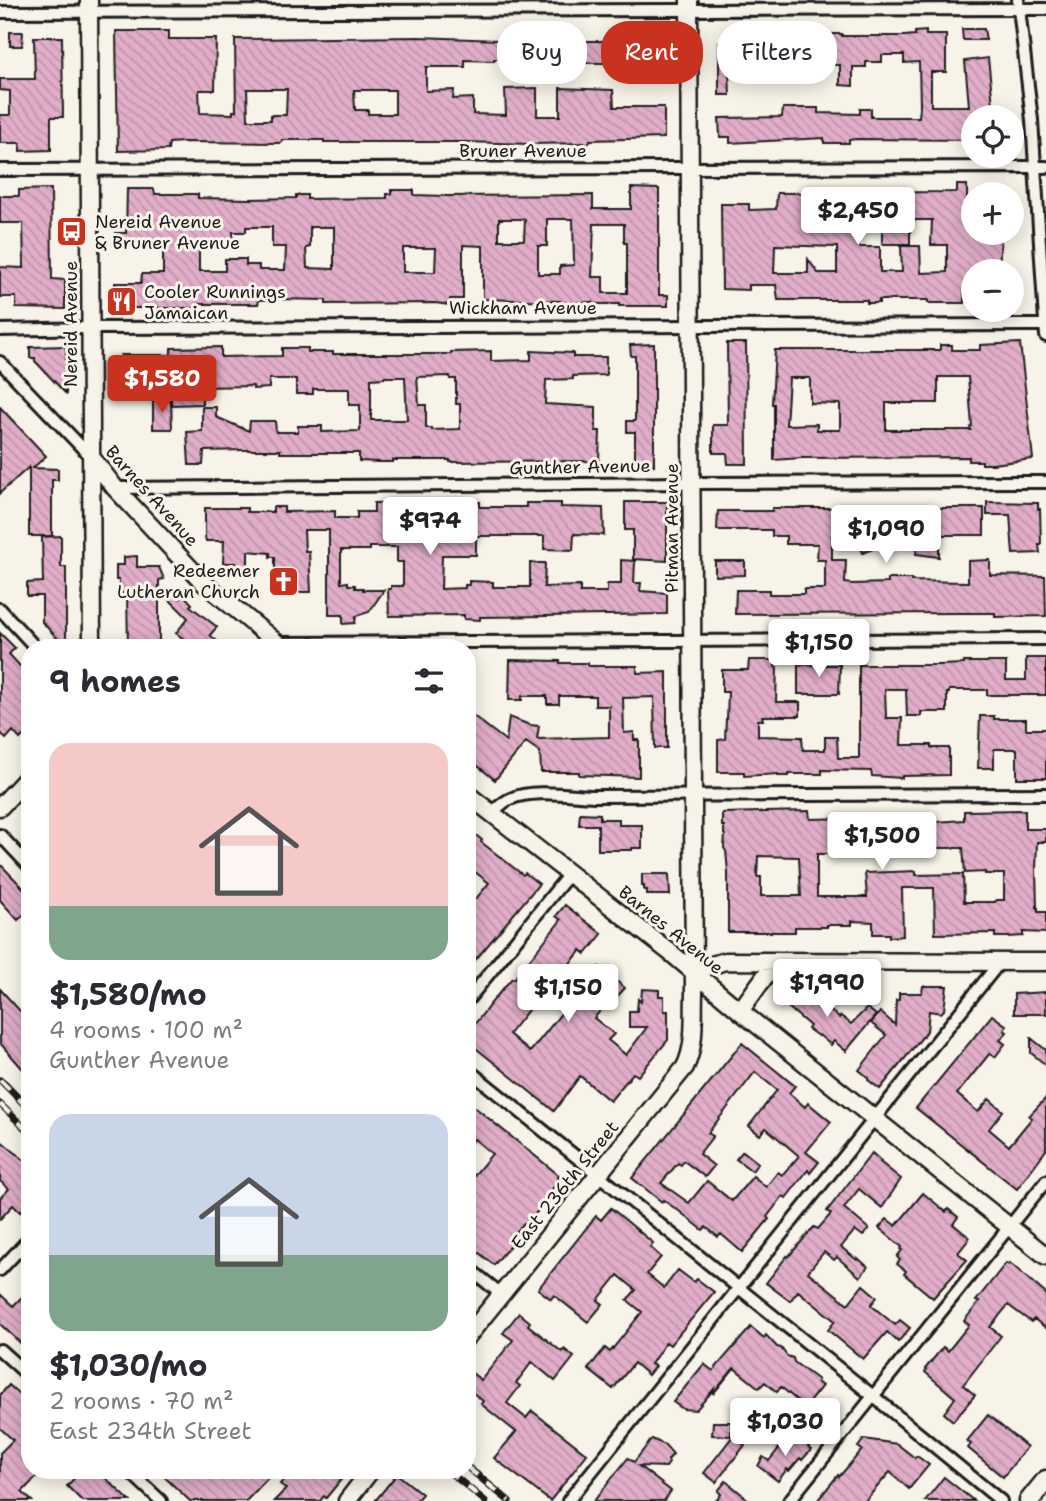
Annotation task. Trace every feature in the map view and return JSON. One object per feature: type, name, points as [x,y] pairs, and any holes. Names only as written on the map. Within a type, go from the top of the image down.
[{"type":"main road","points":[[1029,1501],[1046,1480]]},
{"type":"street","points":[[1019,4],[1032,120],[1041,167],[1046,328]]},
{"type":"street","points":[[0,12],[89,6],[1019,4],[1046,9]]},
{"type":"street","name":"Pitman Avenue","points":[[689,5],[693,971],[691,1056]]},
{"type":"street","name":"Nereid Avenue","points":[[89,6],[92,639]]},
{"type":"street","name":"Bruner Avenue","points":[[0,170],[1041,167]]},
{"type":"street","name":"Wickham Avenue","points":[[0,330],[690,325],[1046,328]]},
{"type":"street","name":"Barnes Avenue","points":[[0,362],[91,457],[115,488],[204,583],[273,639]]},
{"type":"street","name":"Gunther Avenue","points":[[115,488],[1046,482]]},
{"type":"street","points":[[0,610],[27,639]]},
{"type":"street","points":[[476,643],[1046,639]]},
{"type":"street","points":[[0,807],[21,785]]},
{"type":"street","points":[[492,813],[512,798],[534,793],[594,796],[1046,794]]},
{"type":"street","name":"Barnes Avenue","points":[[476,801],[693,971],[1046,1256]]},
{"type":"street","points":[[0,835],[21,857]]},
{"type":"street","points":[[476,989],[570,873]]},
{"type":"street","points":[[693,971],[725,961],[1046,961]]},
{"type":"street","points":[[740,1011],[776,961]]},
{"type":"street","points":[[568,1501],[1000,962]]},
{"type":"street","name":"East 236th Street","points":[[476,1326],[685,1067],[691,1056]]},
{"type":"street","points":[[476,1076],[1001,1501]]},
{"type":"street","points":[[0,1089],[21,1111]]},
{"type":"street","points":[[789,1501],[1046,1181]]},
{"type":"street","points":[[0,1270],[21,1248]]},
{"type":"street","points":[[476,1274],[501,1294]]},
{"type":"street","points":[[0,1350],[21,1369]]},
{"type":"street","points":[[138,1479],[161,1501]]},
{"type":"street","points":[[347,1501],[365,1479]]},
{"type":"street","points":[[471,1479],[498,1501]]},
{"type":"building","points":[[962,29],[984,29],[986,40],[963,40]]},
{"type":"building","points":[[116,31],[169,31],[169,39],[216,39],[215,90],[199,90],[200,113],[233,114],[233,111],[236,111],[235,39],[419,37],[497,40],[497,59],[494,61],[465,60],[465,67],[426,67],[426,91],[454,90],[453,99],[473,98],[473,114],[506,115],[505,89],[537,88],[537,116],[560,116],[560,88],[613,90],[614,107],[664,107],[664,138],[528,144],[324,140],[282,140],[281,143],[183,142],[169,143],[168,150],[118,151]],"holes":[[[247,89],[287,89],[286,115],[271,115],[271,120],[248,120]],[[354,90],[395,90],[395,114],[368,114],[368,110],[355,110]]]},
{"type":"building","points":[[10,32],[23,32],[22,46],[10,46]]},
{"type":"building","points":[[915,32],[946,35],[946,72],[931,72],[931,106],[961,106],[961,140],[856,139],[849,140],[849,143],[824,143],[824,138],[730,143],[730,137],[720,137],[719,118],[782,117],[783,108],[818,108],[818,113],[860,114],[860,109],[871,109],[871,117],[919,117],[919,62],[904,63],[904,55],[882,55],[882,62],[866,62],[866,67],[853,67],[853,86],[840,85],[840,65],[837,65],[837,34],[904,36],[915,35]]},
{"type":"building","points":[[34,37],[62,37],[63,117],[51,117],[51,150],[20,151],[20,143],[0,143],[0,115],[10,115],[10,91],[0,90],[0,79],[35,79]]},
{"type":"building","points":[[587,41],[601,41],[601,63],[587,63]]},
{"type":"building","points":[[988,58],[993,105],[969,105],[965,61]]},
{"type":"building","points":[[719,84],[730,84],[730,95],[719,95]]},
{"type":"building","points":[[957,185],[961,185],[961,245],[1000,245],[1000,259],[961,259],[961,303],[928,303],[928,300],[879,300],[879,303],[867,303],[867,300],[778,300],[776,285],[749,285],[749,290],[722,289],[721,204],[749,204],[749,210],[776,209],[777,193],[957,192]],"holes":[[[859,220],[882,220],[882,244],[910,244],[910,220],[932,220],[931,245],[947,245],[947,272],[921,273],[920,246],[901,246],[902,272],[880,272],[880,247],[859,247]],[[775,245],[837,247],[837,273],[818,273],[808,259],[808,273],[774,273]]]},
{"type":"building","points":[[631,188],[659,189],[659,295],[668,295],[668,306],[483,299],[483,246],[463,245],[463,299],[450,299],[450,305],[326,304],[326,300],[276,299],[259,300],[258,304],[200,304],[200,308],[115,308],[115,283],[141,283],[142,274],[163,274],[163,247],[116,247],[116,233],[126,233],[127,189],[154,189],[155,194],[198,194],[198,198],[249,199],[296,198],[296,195],[307,195],[307,199],[387,198],[391,190],[414,190],[414,195],[446,196],[593,195],[593,209],[631,209]],"holes":[[[499,219],[525,219],[524,240],[499,240]],[[547,219],[573,219],[574,265],[560,266],[560,274],[538,274],[538,246],[547,246]],[[594,224],[624,224],[624,243],[627,243],[627,293],[603,293],[603,277],[592,277]],[[246,227],[272,227],[272,247],[286,247],[285,270],[259,270],[259,265],[246,265],[246,259],[225,259],[225,271],[199,271],[199,248],[233,248],[233,232],[246,232]],[[310,227],[334,227],[334,269],[307,268],[306,248],[310,247]],[[403,248],[436,248],[435,272],[403,272]]]},
{"type":"building","points":[[51,189],[52,279],[65,280],[65,309],[16,308],[16,297],[0,297],[0,267],[24,268],[23,223],[0,223],[0,196],[19,196],[19,190]]},
{"type":"building","points":[[727,343],[746,343],[747,464],[728,464],[727,453],[713,453],[713,425],[728,425]]},
{"type":"building","points":[[1020,343],[1033,459],[993,464],[969,461],[969,457],[774,460],[772,404],[775,350],[940,350],[940,345],[952,345],[952,350],[980,350],[980,345]],"holes":[[[938,377],[968,377],[971,430],[886,430],[886,403],[938,403]],[[789,378],[810,378],[810,403],[840,404],[840,430],[817,430],[817,424],[786,425]]]},
{"type":"building","points":[[654,344],[654,465],[635,465],[635,432],[627,432],[627,421],[635,421],[635,356],[631,356],[630,345]]},
{"type":"building","points":[[66,346],[66,394],[35,358],[30,358],[30,347]]},
{"type":"building","points":[[221,347],[221,357],[282,356],[282,348],[308,348],[308,352],[333,354],[451,354],[491,351],[491,361],[531,360],[531,351],[573,353],[573,357],[606,357],[606,375],[546,380],[545,404],[596,407],[596,431],[600,431],[599,461],[379,462],[359,461],[359,453],[245,450],[204,451],[203,465],[189,465],[187,432],[202,431],[202,407],[216,407],[216,417],[249,431],[250,421],[275,421],[276,432],[298,432],[298,426],[322,426],[322,432],[360,431],[360,405],[349,405],[349,389],[313,389],[313,394],[296,394],[296,379],[269,379],[269,388],[202,387],[202,404],[171,405],[171,377],[121,377],[121,355],[171,355],[171,348]],"holes":[[[450,376],[450,379],[456,379],[460,429],[426,428],[426,405],[419,405],[417,377]],[[405,377],[407,420],[371,420],[371,379]]]},
{"type":"building","points":[[153,400],[171,400],[172,429],[153,429]]},
{"type":"building","points":[[0,407],[46,456],[33,468],[58,469],[58,480],[52,480],[52,536],[29,536],[29,467],[0,493]]},
{"type":"building","points":[[480,502],[480,507],[526,507],[526,503],[561,503],[561,507],[603,508],[604,535],[574,534],[573,550],[544,549],[544,536],[476,536],[476,555],[442,555],[441,589],[465,588],[469,581],[493,582],[493,587],[530,587],[530,563],[545,563],[544,587],[580,586],[580,592],[607,592],[607,584],[621,584],[621,560],[635,561],[634,583],[641,583],[640,591],[667,593],[667,614],[480,617],[480,620],[464,619],[464,615],[389,616],[388,589],[391,589],[391,586],[403,586],[403,562],[397,562],[397,547],[370,547],[370,550],[341,550],[341,583],[348,582],[348,585],[355,585],[355,588],[363,590],[384,590],[369,612],[356,616],[355,623],[343,624],[343,615],[329,615],[329,530],[304,530],[305,551],[309,551],[311,592],[279,592],[279,588],[275,588],[275,557],[270,557],[270,553],[248,551],[248,571],[236,571],[236,563],[223,563],[224,541],[206,541],[205,537],[205,508],[247,508],[247,512],[273,512],[273,507],[284,507],[284,512],[335,511],[335,518],[357,518],[357,512],[374,512],[374,503]]},
{"type":"building","points":[[625,502],[667,502],[667,561],[633,559],[633,530],[625,530]]},
{"type":"building","points":[[987,502],[1038,503],[1040,553],[1013,554],[1010,515],[987,515]]},
{"type":"building","points":[[772,508],[984,508],[984,535],[939,535],[939,557],[916,554],[918,535],[892,535],[892,541],[863,553],[848,516],[847,536],[832,536],[832,560],[846,560],[845,583],[852,584],[888,583],[888,579],[968,582],[968,561],[990,560],[990,575],[1045,576],[1046,616],[995,617],[995,613],[735,614],[736,590],[804,594],[804,589],[825,589],[825,560],[817,560],[818,544],[786,544],[786,536],[772,536],[772,530],[717,530],[718,511],[772,511]]},
{"type":"building","points":[[61,536],[61,567],[66,567],[66,639],[58,639],[42,622],[42,596],[27,596],[27,583],[43,582],[42,537]]},
{"type":"building","points":[[137,556],[137,567],[159,567],[164,579],[159,580],[159,639],[128,639],[127,593],[119,593],[119,580],[116,580],[116,565],[124,565],[124,557]]},
{"type":"building","points":[[715,561],[745,561],[745,575],[715,576]]},
{"type":"building","points":[[172,592],[180,598],[184,595],[192,604],[190,606],[217,627],[210,635],[215,639],[184,639],[176,633],[188,618],[168,598]]},
{"type":"building","points":[[0,633],[15,648],[9,654],[21,667],[21,738],[13,731],[6,739],[0,732]]},
{"type":"building","points":[[1026,658],[1046,658],[1046,695],[987,695],[987,690],[949,690],[947,712],[921,712],[921,716],[907,716],[906,689],[885,689],[886,718],[902,718],[901,745],[949,748],[949,775],[902,778],[872,776],[871,771],[822,770],[822,774],[744,776],[744,772],[718,772],[718,740],[725,739],[727,719],[728,692],[722,692],[722,670],[748,670],[749,660],[775,660],[776,702],[800,702],[800,716],[762,716],[763,720],[758,720],[758,736],[802,737],[803,750],[825,750],[825,737],[837,737],[838,758],[859,758],[859,665],[1006,662],[1006,680],[1026,680]]},
{"type":"building","points":[[510,660],[588,663],[588,666],[637,666],[637,673],[667,672],[667,748],[655,748],[654,697],[623,698],[624,733],[634,732],[634,740],[639,740],[639,777],[541,772],[540,752],[526,742],[495,780],[476,764],[476,718],[506,741],[509,717],[539,726],[537,739],[609,737],[609,706],[595,706],[595,696],[559,696],[559,704],[547,704],[547,696],[522,696],[522,700],[509,700]]},
{"type":"building","points":[[798,665],[840,665],[839,694],[798,694]]},
{"type":"building","points":[[980,716],[1026,719],[1026,729],[1046,729],[1046,778],[1017,778],[1017,749],[994,749],[994,768],[978,768]]},
{"type":"building","points":[[1025,810],[1025,829],[1046,829],[1046,842],[1037,842],[1036,870],[1037,908],[1038,912],[1046,912],[1046,933],[1023,932],[1023,936],[1007,937],[995,937],[995,933],[935,934],[934,888],[902,888],[903,936],[873,934],[873,922],[852,921],[852,925],[795,927],[795,932],[728,932],[728,872],[722,813],[809,811],[810,819],[935,822],[964,820],[964,811]],"holes":[[[935,842],[935,848],[963,848],[965,873],[1004,874],[1004,900],[964,902],[963,874],[916,875],[916,871],[865,873],[867,897],[817,897],[817,854],[869,854],[870,843]],[[758,856],[799,857],[801,896],[761,896],[761,877],[757,877]]]},
{"type":"building","points":[[580,813],[600,814],[600,819],[619,819],[619,825],[642,825],[642,848],[598,850],[598,825],[579,825]]},
{"type":"building","points":[[476,835],[523,875],[525,873],[539,884],[476,959],[476,899],[489,883],[476,873]]},
{"type":"building","points":[[0,864],[21,886],[21,917],[18,920],[0,900]]},
{"type":"building","points":[[642,874],[669,874],[670,895],[647,895],[647,890],[642,886]]},
{"type":"building","points":[[565,905],[602,934],[586,954],[581,950],[509,1034],[530,1052],[572,1000],[575,1003],[592,982],[589,979],[599,967],[625,988],[614,1000],[611,998],[594,1018],[614,1034],[608,1040],[626,1055],[647,1027],[629,1027],[629,1011],[637,1011],[642,989],[659,990],[659,996],[664,996],[664,1011],[668,1011],[668,1040],[638,1076],[633,1073],[610,1101],[580,1076],[554,1111],[476,1048],[476,1023],[561,920],[556,916]]},
{"type":"building","points":[[923,986],[947,986],[944,1010],[941,1013],[929,1011],[927,1031],[880,1089],[859,1070],[886,1035],[871,1023],[880,1012],[895,1025],[896,1000],[899,1000],[899,993],[922,993]]},
{"type":"building","points":[[792,988],[801,996],[806,990],[839,1018],[841,1016],[851,1024],[867,1008],[876,1015],[846,1051],[834,1041],[831,1045],[808,1029],[810,1026],[781,1001]]},
{"type":"building","points":[[0,989],[21,1012],[21,1067],[0,1043]]},
{"type":"building","points":[[1046,992],[1046,1014],[1014,1014],[1014,994]]},
{"type":"building","points":[[992,1015],[1007,1026],[1004,1030],[1007,1032],[1000,1040],[1005,1044],[995,1057],[990,1053],[957,1094],[978,1112],[989,1099],[1003,1111],[989,1129],[1009,1146],[1032,1118],[1029,1116],[1046,1098],[1046,1150],[1017,1189],[916,1108]]},
{"type":"building","points":[[1031,1038],[1046,1050],[1046,1065],[1031,1053]]},
{"type":"building","points":[[742,1043],[795,1086],[789,1093],[805,1107],[808,1103],[831,1122],[806,1152],[819,1162],[810,1173],[808,1170],[786,1198],[783,1196],[767,1217],[769,1219],[742,1252],[721,1234],[718,1237],[706,1227],[703,1230],[632,1178]],"holes":[[[755,1072],[777,1090],[749,1126],[760,1135],[766,1128],[799,1156],[782,1175],[778,1172],[766,1187],[753,1176],[732,1201],[707,1181],[689,1203],[661,1183],[678,1163],[681,1165],[684,1161],[705,1177],[714,1166],[699,1154],[713,1136],[708,1133]]]},
{"type":"building","points":[[476,1108],[560,1176],[538,1207],[540,1208],[509,1241],[512,1243],[494,1265],[476,1250],[476,1173],[492,1154],[476,1141]]},
{"type":"building","points":[[0,1140],[21,1158],[21,1211],[13,1205],[0,1219],[0,1198],[9,1189],[0,1181]]},
{"type":"building","points":[[743,1151],[758,1163],[752,1171],[736,1159]]},
{"type":"building","points":[[872,1153],[901,1179],[882,1208],[859,1189],[844,1208],[869,1229],[863,1236],[855,1230],[841,1247],[868,1267],[860,1277],[837,1257],[834,1260],[824,1252],[808,1272],[848,1304],[863,1285],[877,1297],[871,1305],[895,1325],[900,1320],[910,1328],[898,1342],[887,1332],[863,1359],[828,1330],[835,1321],[798,1291],[790,1301],[766,1283],[814,1227],[818,1229],[831,1214],[827,1211]]},
{"type":"building","points":[[923,1193],[946,1212],[948,1209],[958,1217],[953,1224],[969,1237],[958,1253],[967,1260],[933,1298],[904,1274],[906,1271],[897,1264],[902,1247],[879,1228],[887,1219],[896,1226]]},
{"type":"building","points":[[611,1208],[653,1243],[650,1247],[661,1257],[647,1274],[664,1288],[678,1270],[694,1282],[697,1279],[714,1292],[670,1345],[666,1342],[651,1364],[655,1366],[648,1375],[634,1363],[613,1389],[588,1369],[605,1348],[610,1352],[642,1312],[627,1300],[636,1290],[618,1275],[598,1300],[603,1304],[588,1322],[554,1295],[551,1299],[538,1289],[596,1216],[601,1220]]},
{"type":"building","points":[[1006,1263],[1010,1263],[1046,1294],[1046,1328],[1034,1319],[1031,1322],[1008,1305],[990,1327],[1001,1336],[963,1385],[975,1395],[953,1421],[944,1413],[955,1398],[925,1372],[925,1369],[943,1347],[948,1351],[969,1325],[964,1321]]},
{"type":"building","points":[[0,1294],[13,1306],[21,1298],[21,1344],[0,1324]]},
{"type":"building","points":[[519,1313],[530,1322],[528,1325],[562,1352],[564,1349],[574,1357],[555,1381],[532,1362],[516,1383],[520,1386],[507,1403],[526,1418],[532,1411],[587,1454],[550,1501],[494,1458],[516,1432],[481,1404],[483,1401],[476,1395],[476,1376],[481,1380],[513,1340],[503,1333]]},
{"type":"building","points":[[751,1327],[764,1338],[766,1335],[787,1356],[818,1380],[822,1386],[805,1407],[781,1387],[777,1392],[765,1382],[759,1388],[734,1368],[696,1410],[683,1409],[673,1402],[704,1364],[713,1371]]},
{"type":"building","points":[[9,1385],[21,1396],[21,1479],[34,1479],[22,1492],[32,1501],[0,1501],[0,1453],[13,1440],[0,1428],[0,1395]]},
{"type":"building","points":[[988,1415],[1027,1447],[1003,1477],[968,1448],[971,1444],[967,1441]]},
{"type":"building","points":[[713,1422],[732,1422],[731,1436],[712,1435]]},
{"type":"building","points":[[733,1436],[745,1445],[716,1482],[704,1473]]},
{"type":"building","points":[[800,1437],[810,1445],[808,1447],[811,1450],[789,1471],[787,1469],[778,1481],[758,1466],[763,1457],[769,1461],[780,1447],[783,1450],[792,1439],[795,1442]]},
{"type":"building","points":[[652,1439],[665,1445],[673,1454],[668,1460],[669,1463],[666,1467],[639,1466],[671,1491],[664,1501],[594,1501],[628,1458],[634,1462]]},
{"type":"building","points":[[864,1439],[897,1444],[929,1465],[909,1489],[890,1472],[865,1501],[817,1501],[862,1450],[858,1447]]},
{"type":"building","points":[[944,1477],[974,1501],[925,1501]]},
{"type":"building","points":[[74,1479],[107,1479],[130,1501],[82,1501],[67,1486]]},
{"type":"building","points":[[167,1479],[267,1479],[246,1501],[190,1501]]},
{"type":"building","points":[[285,1479],[342,1479],[326,1498],[324,1496],[320,1501],[274,1501],[286,1489],[280,1484]]},
{"type":"building","points":[[393,1479],[403,1479],[422,1494],[416,1501],[375,1501]]},
{"type":"building","points":[[726,1481],[750,1501],[716,1501],[721,1494],[718,1491]]},
{"type":"railway","points":[[0,1080],[21,1101]]},
{"type":"railway","points":[[0,1104],[21,1124]]},
{"type":"railway","points":[[476,1474],[509,1501]]},
{"type":"railway","points":[[458,1479],[485,1501]]},
{"type":"place","name":"Nereid Avenue & Bruner Avenue","points":[[72,232]]},
{"type":"place","name":"Cooler Runnings Jamaican","points":[[121,302]]},
{"type":"place","name":"Redeemer Lutheran Church","points":[[283,581]]}]
